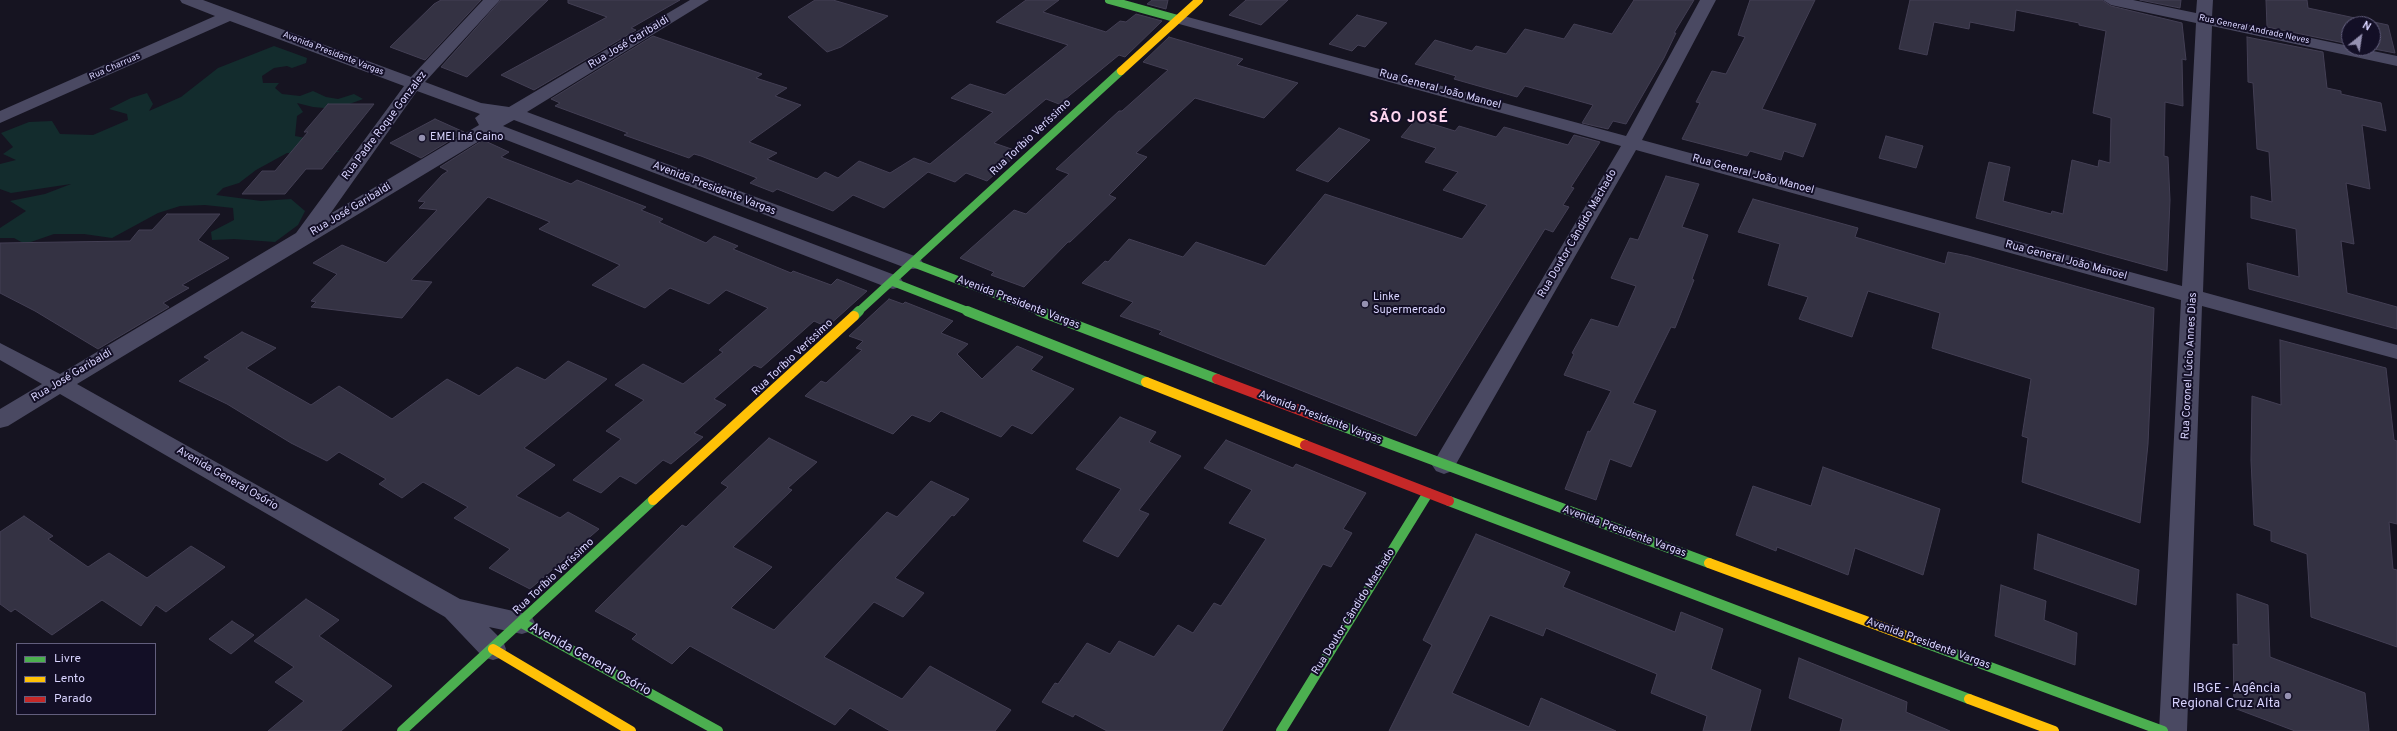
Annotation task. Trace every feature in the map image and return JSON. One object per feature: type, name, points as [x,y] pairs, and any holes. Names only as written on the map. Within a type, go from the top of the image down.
[{"type":"street","name":"Avenida Presidente Vargas","points":[[188,0],[478,108],[513,113],[913,263],[1449,471],[2163,731]]},
{"type":"street","name":"Rua Padre Roque Gonzalez","points":[[301,240],[414,84],[492,0]]},
{"type":"street","name":"Rua José Garibaldi","points":[[0,420],[59,383],[701,0]]},
{"type":"street","name":"Rua General João Manoel","points":[[1109,0],[2397,352]]},
{"type":"street","name":"Rua Toríbio Veríssimo","points":[[402,731],[522,623],[1198,0]]},
{"type":"street","name":"Rua Doutor Cândido Machado","points":[[1449,471],[1632,142],[1708,0]]},
{"type":"street","name":"Rua General Andrade Neves","points":[[2111,0],[2205,10],[2397,61]]},
{"type":"street","name":"Rua Coronel Lúcio Annes Dias","points":[[2173,731],[2205,10]]},
{"type":"street","name":"Rua Charruas","points":[[0,118],[230,15]]},
{"type":"street","points":[[478,108],[489,127]]},
{"type":"street","name":"Avenida Presidente Vargas","points":[[489,127],[893,282],[1428,493],[2054,731]]},
{"type":"street","name":"Avenida General Osório","points":[[0,350],[454,609],[493,649],[631,731]]},
{"type":"street","points":[[1424,468],[1433,464],[1449,471]]},
{"type":"street","points":[[1418,478],[1420,486],[1428,493],[1441,494],[1451,489]]},
{"type":"street","name":"Rua Doutor Cândido Machado","points":[[1281,731],[1428,493]]},
{"type":"street","name":"Avenida General Osório","points":[[454,609],[522,623],[718,731]]},
{"type":"green space","points":[[274,46],[307,58],[306,63],[292,68],[287,66],[274,68],[262,76],[263,83],[279,83],[275,88],[282,94],[300,96],[313,91],[326,97],[338,99],[354,94],[363,99],[336,109],[313,107],[297,103],[303,112],[297,116],[295,136],[311,139],[340,152],[287,153],[256,170],[239,183],[223,188],[216,195],[261,201],[291,199],[305,211],[298,225],[275,242],[234,239],[212,240],[211,232],[234,220],[233,208],[205,205],[180,206],[158,213],[112,238],[84,234],[54,234],[25,244],[14,238],[0,238],[0,228],[26,211],[10,201],[45,194],[71,184],[11,193],[0,189],[0,164],[16,160],[3,154],[13,147],[1,133],[29,122],[52,121],[60,134],[93,135],[128,120],[127,114],[109,109],[131,98],[147,93],[153,104],[149,111],[181,97],[218,68]]},
{"type":"building","points":[[441,0],[481,0],[425,60],[390,47],[434,4]]},
{"type":"building","points":[[501,0],[548,0],[467,77],[441,67]]},
{"type":"building","points":[[568,0],[680,0],[631,28],[636,30],[534,90],[501,75],[607,17],[568,3]]},
{"type":"building","points":[[815,0],[833,0],[888,16],[841,47],[827,52],[788,17]]},
{"type":"building","points":[[1026,0],[1059,0],[1043,12],[1106,32],[1120,21],[1126,22],[1136,14],[1162,21],[1125,57],[1119,55],[1059,104],[1046,99],[994,143],[1020,152],[987,181],[966,173],[955,182],[928,172],[884,208],[853,195],[833,211],[777,189],[773,192],[750,183],[757,178],[701,156],[694,154],[689,158],[624,135],[628,133],[555,106],[560,103],[551,99],[653,36],[762,74],[756,78],[787,88],[775,96],[801,105],[749,142],[777,153],[767,159],[817,179],[825,172],[838,178],[859,161],[890,173],[914,158],[930,164],[993,112],[951,98],[970,84],[1005,95],[1068,45],[996,22]]},
{"type":"building","points":[[1152,0],[1168,0],[1166,9],[1147,4]]},
{"type":"building","points":[[1246,0],[1288,0],[1261,25],[1229,15]]},
{"type":"building","points":[[1634,0],[1694,0],[1674,33],[1676,33],[1664,58],[1626,124],[1613,121],[1608,129],[1582,123],[1593,105],[1525,86],[1517,97],[1454,79],[1456,76],[1415,64],[1435,40],[1472,51],[1476,46],[1506,54],[1525,29],[1564,39],[1574,24],[1612,34]]},
{"type":"building","points":[[1750,0],[1815,0],[1762,109],[1816,124],[1803,157],[1784,151],[1781,160],[1750,151],[1747,156],[1682,139],[1700,103],[1696,102],[1712,71],[1726,74],[1745,37],[1738,35]]},
{"type":"building","points":[[1910,0],[2102,0],[2111,6],[2182,23],[2186,60],[2182,59],[2183,106],[2165,102],[2164,156],[2168,157],[2170,200],[2167,271],[1976,218],[1989,162],[2010,167],[2003,201],[2051,214],[2052,211],[2063,214],[2072,160],[2098,167],[2099,160],[2110,163],[2111,118],[2093,113],[2106,31],[2079,25],[2079,23],[2016,10],[2014,31],[1970,22],[1969,29],[1934,22],[1927,55],[1899,49]]},
{"type":"building","points":[[2140,0],[2181,0],[2180,8]]},
{"type":"building","points":[[2266,0],[2307,0],[2308,8],[2346,16],[2341,16],[2341,42],[2267,27]]},
{"type":"building","points":[[1357,15],[1387,23],[1365,47],[1358,45],[1352,51],[1329,44]]},
{"type":"building","points":[[2381,24],[2388,25],[2395,53],[2381,50]]},
{"type":"building","points":[[1169,37],[1243,59],[1237,65],[1298,83],[1264,118],[1195,98],[1136,153],[1147,157],[1109,195],[1116,198],[1070,242],[1068,242],[1024,287],[991,275],[994,272],[960,258],[1014,210],[1026,214],[1069,174],[1056,169],[1119,111],[1122,111],[1168,70],[1143,62]]},
{"type":"building","points":[[2247,37],[2323,52],[2327,88],[2341,91],[2341,94],[2381,103],[2386,131],[2362,125],[2370,189],[2346,183],[2354,244],[2341,241],[2347,293],[2397,307],[2397,329],[2249,289],[2247,263],[2299,277],[2296,229],[2251,218],[2251,196],[2272,202],[2269,152],[2257,149],[2253,83],[2248,82]]},
{"type":"building","points":[[328,104],[374,104],[322,169],[306,169],[285,194],[242,194],[262,171],[275,171],[308,132],[304,132]]},
{"type":"building","points":[[435,119],[464,132],[421,158],[390,143]]},
{"type":"building","name":"Linke Supermercado","points":[[1416,119],[1455,131],[1459,126],[1496,137],[1504,127],[1568,145],[1574,135],[1600,142],[1571,187],[1574,188],[1563,205],[1569,207],[1553,232],[1545,229],[1416,436],[1159,334],[1162,331],[1120,316],[1133,302],[1082,283],[1105,261],[1108,262],[1129,239],[1183,257],[1196,242],[1265,266],[1325,194],[1462,239],[1487,205],[1443,190],[1458,172],[1425,162],[1436,148],[1401,137]]},
{"type":"building","points":[[1339,128],[1370,140],[1328,182],[1296,170]]},
{"type":"building","points":[[1886,136],[1923,146],[1916,168],[1879,158]]},
{"type":"building","points":[[483,140],[509,152],[501,157],[571,184],[577,180],[646,207],[641,210],[663,219],[659,222],[706,243],[714,236],[738,246],[733,249],[791,273],[793,271],[831,285],[837,279],[867,291],[827,327],[814,321],[761,368],[754,365],[714,399],[726,405],[694,433],[703,437],[671,464],[663,460],[636,484],[620,476],[601,493],[573,480],[621,439],[606,431],[644,400],[615,385],[643,364],[683,384],[723,352],[719,350],[768,308],[726,290],[709,304],[670,288],[645,308],[592,285],[620,265],[539,229],[550,222],[488,197],[411,280],[432,282],[402,318],[311,307],[316,302],[311,301],[337,274],[313,263],[342,245],[386,263],[437,210],[419,208],[425,202],[418,201],[442,175],[448,171],[440,167]]},
{"type":"building","points":[[1666,176],[1699,184],[1682,227],[1708,235],[1692,279],[1694,280],[1675,328],[1671,327],[1633,403],[1656,411],[1631,467],[1610,459],[1596,500],[1565,489],[1588,431],[1590,432],[1611,391],[1564,375],[1574,354],[1572,353],[1591,319],[1618,327],[1636,286],[1611,278],[1630,238],[1638,240]]},
{"type":"building","points":[[1753,199],[1858,228],[1855,237],[1945,264],[1948,252],[1968,256],[2154,308],[2148,444],[2140,523],[2022,482],[2028,438],[2022,436],[2031,379],[1932,348],[1940,313],[1868,291],[1852,337],[1799,319],[1808,297],[1768,285],[1780,244],[1738,232]]},
{"type":"building","points":[[167,214],[220,214],[198,240],[229,258],[182,285],[189,288],[163,303],[169,307],[98,349],[35,311],[0,293],[0,243],[130,241],[139,230],[152,230]]},
{"type":"building","points":[[889,299],[903,304],[905,302],[953,321],[941,333],[968,344],[957,354],[982,379],[1017,346],[1043,357],[1031,370],[1074,389],[1032,434],[1012,425],[1001,437],[941,411],[930,422],[912,415],[893,434],[805,396],[821,381],[826,383],[862,350],[856,348],[863,341],[849,336]]},
{"type":"building","points":[[242,332],[276,348],[246,368],[311,405],[339,386],[392,419],[447,379],[479,396],[517,367],[545,380],[568,361],[607,379],[524,448],[555,465],[516,496],[560,518],[568,512],[599,529],[530,589],[489,568],[510,549],[454,518],[468,507],[423,482],[402,498],[379,484],[386,479],[339,452],[327,461],[291,443],[227,404],[179,381],[210,360],[204,357]]},
{"type":"building","points":[[2280,340],[2386,368],[2394,440],[2397,441],[2397,524],[2389,522],[2393,569],[2397,570],[2397,647],[2311,617],[2307,554],[2271,541],[2271,531],[2254,525],[2251,460],[2252,396],[2281,405]]},
{"type":"building","points":[[1120,417],[1156,432],[1149,442],[1181,456],[1139,510],[1149,514],[1118,557],[1083,541],[1121,489],[1076,469]]},
{"type":"building","points":[[769,438],[817,462],[788,488],[792,490],[733,547],[772,567],[731,608],[774,630],[887,512],[897,517],[931,481],[969,499],[954,516],[952,515],[895,578],[924,593],[903,617],[874,602],[824,657],[902,699],[930,666],[1011,710],[995,731],[890,731],[850,708],[835,725],[690,646],[672,664],[632,639],[637,634],[595,611],[682,525],[686,527],[728,487],[721,483]]},
{"type":"building","points":[[1226,440],[1293,468],[1296,464],[1366,493],[1343,529],[1352,533],[1331,567],[1323,564],[1222,731],[1107,731],[1075,714],[1073,717],[1042,702],[1055,683],[1058,684],[1087,643],[1110,654],[1119,641],[1154,657],[1178,625],[1193,633],[1214,603],[1221,606],[1266,539],[1229,523],[1252,490],[1204,468]]},
{"type":"building","points":[[1823,467],[1940,509],[1923,575],[1855,548],[1848,575],[1777,547],[1776,551],[1736,535],[1753,486],[1811,506]]},
{"type":"building","points":[[24,516],[53,536],[48,539],[88,567],[109,553],[147,578],[191,546],[225,567],[166,612],[156,605],[141,626],[102,600],[52,635],[15,609],[11,612],[0,604],[0,532]]},
{"type":"building","points":[[1476,534],[1570,572],[1563,587],[1675,632],[1681,612],[1723,629],[1711,669],[1761,690],[1750,731],[1703,731],[1707,716],[1651,693],[1657,674],[1546,628],[1543,636],[1490,615],[1452,693],[1529,727],[1541,698],[1616,731],[1389,731],[1432,645],[1423,640]]},
{"type":"building","points":[[2038,534],[2139,570],[2136,605],[2034,569]]},
{"type":"building","points":[[2001,585],[2046,601],[2044,620],[2077,633],[2075,665],[1995,636]]},
{"type":"building","points":[[2237,594],[2268,605],[2270,657],[2365,693],[2369,731],[2295,731],[2234,708],[2233,644],[2238,645]]},
{"type":"building","points":[[306,599],[339,620],[319,636],[392,686],[341,731],[268,731],[304,701],[275,682],[294,667],[254,641]]},
{"type":"building","points":[[232,621],[254,635],[231,654],[209,639]]},
{"type":"building","points":[[1799,658],[1907,702],[1906,712],[1950,731],[1840,731],[1843,719],[1789,698]]},
{"type":"traffic: fast","points":[[1109,0],[1178,19]]},
{"type":"traffic: fast","points":[[854,316],[1121,71]]},
{"type":"traffic: fast","points":[[913,263],[1217,379]]},
{"type":"traffic: fast","points":[[893,282],[1146,382]]},
{"type":"traffic: fast","points":[[1323,419],[1709,563]]},
{"type":"traffic: fast","points":[[1281,731],[1428,493]]},
{"type":"traffic: fast","points":[[402,731],[653,500]]},
{"type":"traffic: fast","points":[[1449,501],[1969,699]]},
{"type":"traffic: fast","points":[[522,623],[718,731]]},
{"type":"traffic: fast","points":[[1917,640],[2163,731]]},
{"type":"traffic: slow","points":[[1121,71],[1199,0]]},
{"type":"traffic: slow","points":[[653,500],[854,316]]},
{"type":"traffic: slow","points":[[1146,382],[1305,445]]},
{"type":"traffic: slow","points":[[1709,563],[1917,640]]},
{"type":"traffic: slow","points":[[493,649],[631,731]]},
{"type":"traffic: slow","points":[[1969,699],[2054,731]]},
{"type":"traffic: jam","points":[[1217,379],[1323,419]]},
{"type":"traffic: jam","points":[[1305,445],[1449,501]]},
{"type":"place","name":"EMEI Iná Caino","points":[[422,138]]},
{"type":"place","name":"Linke Supermercado","points":[[1365,304]]},
{"type":"place","name":"IBGE - Agência Regional Cruz Alta","points":[[2288,696]]},
{"type":"district","name":"SÃO JOSÉ","points":[[1409,119]]}]
